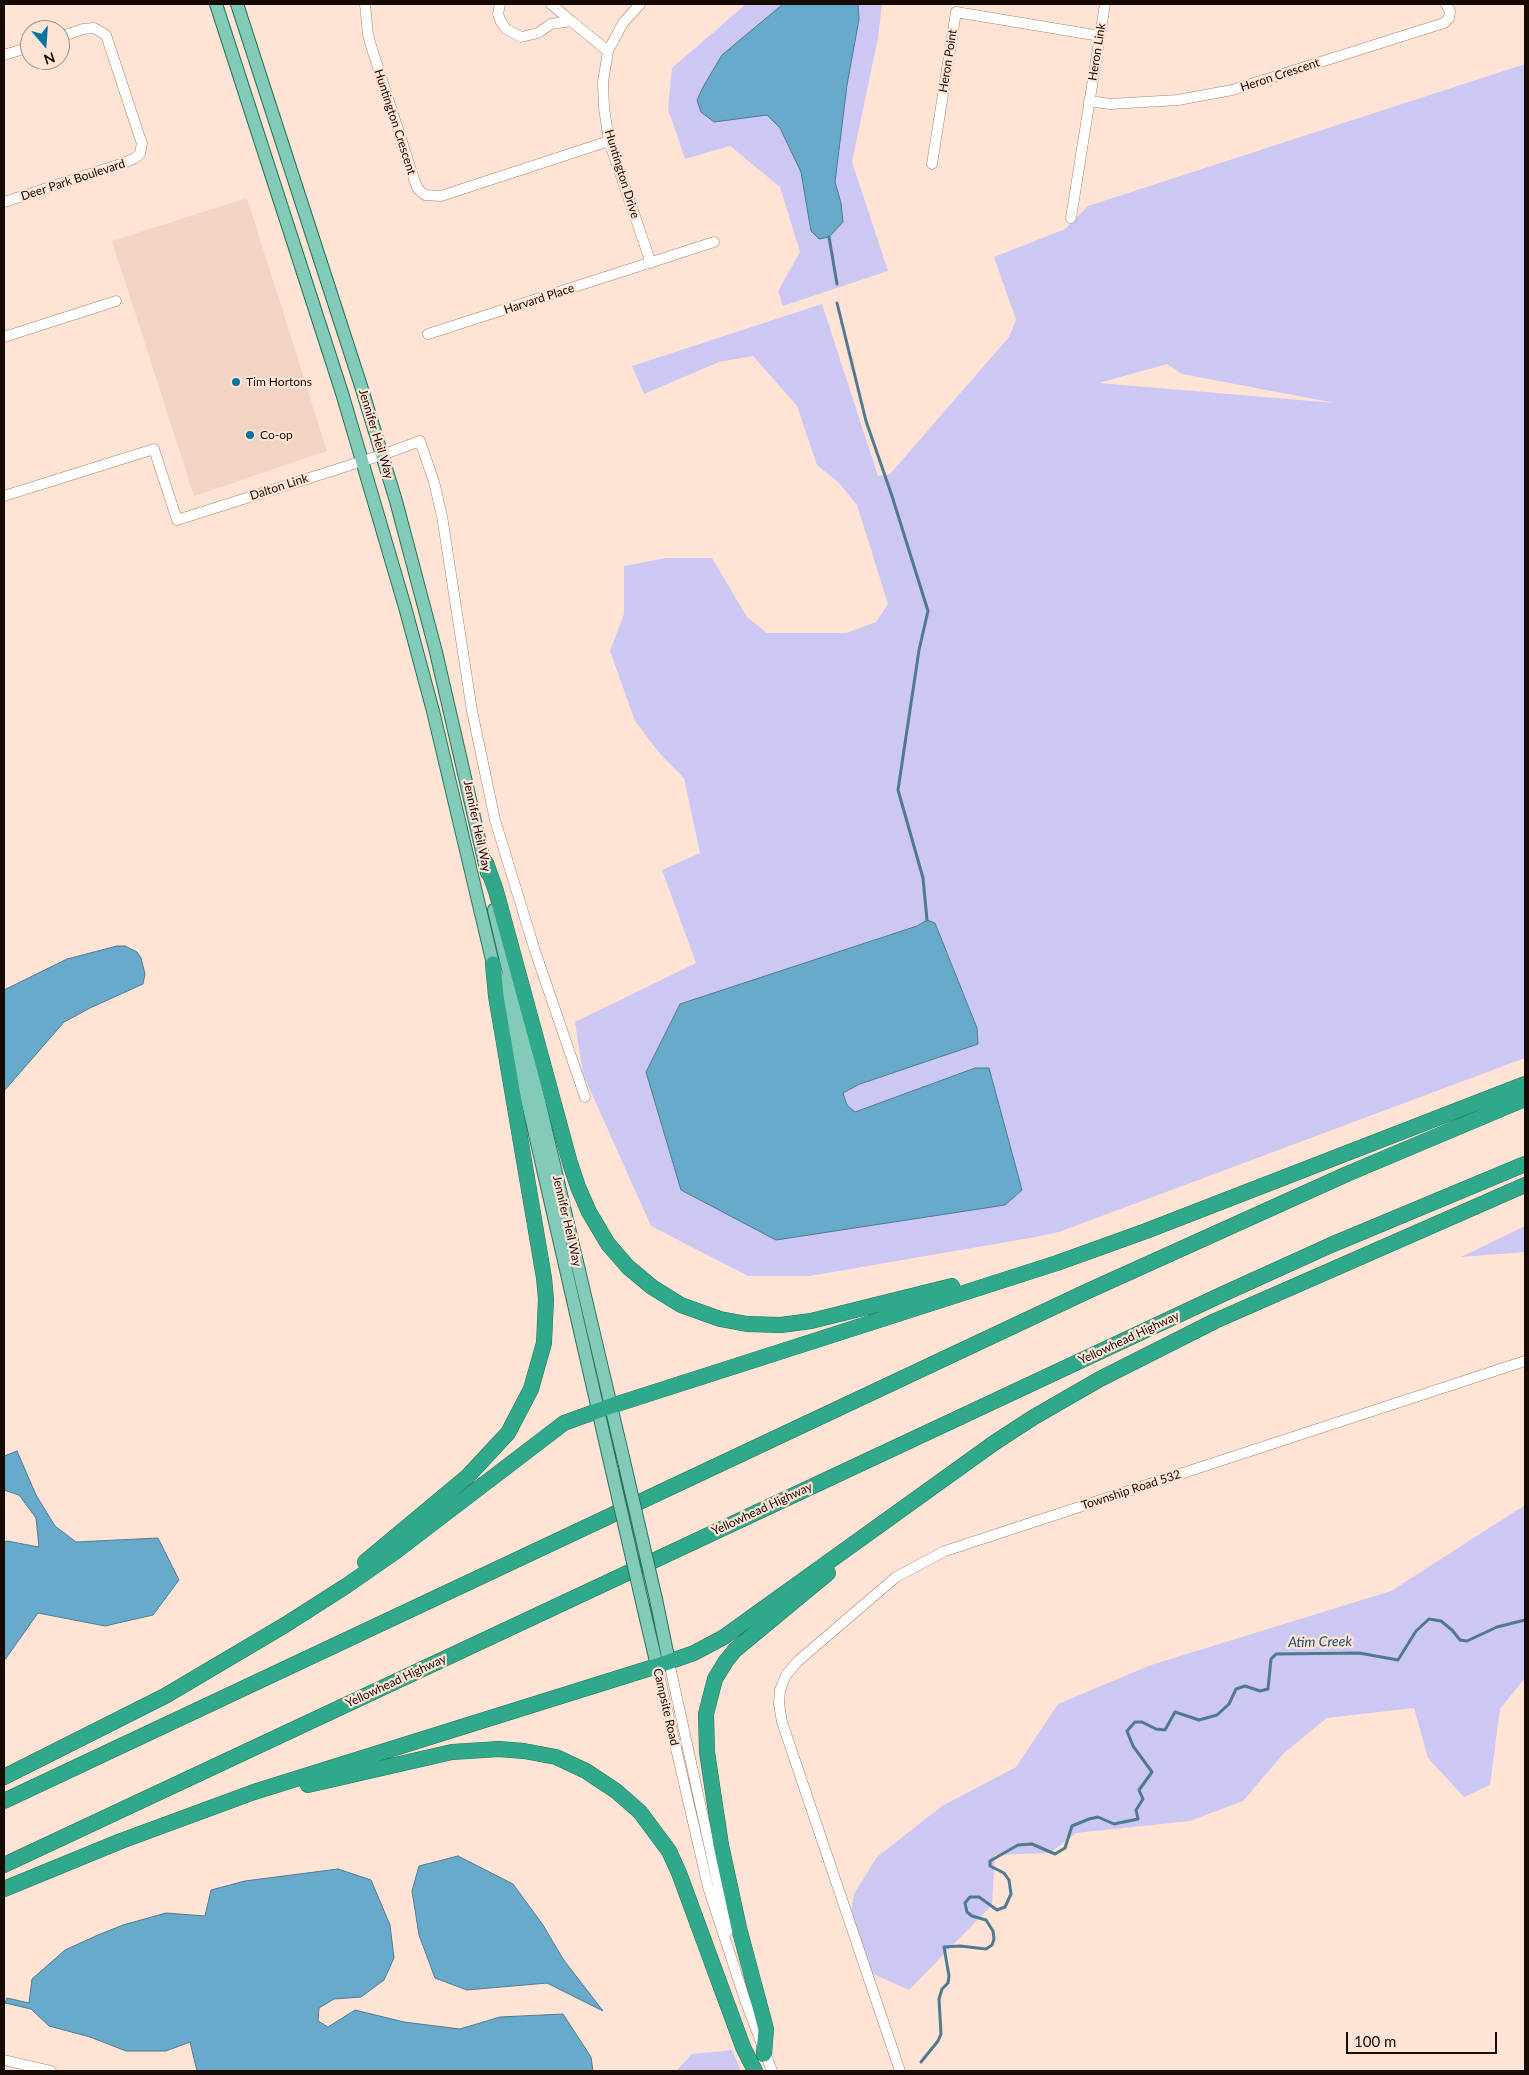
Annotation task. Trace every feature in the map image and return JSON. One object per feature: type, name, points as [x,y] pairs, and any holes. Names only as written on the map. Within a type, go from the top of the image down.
[{"type":"highway","points":[[486,863],[496,891],[578,1187],[589,1212],[608,1244],[628,1267],[652,1287],[682,1305],[720,1319],[747,1324],[781,1325],[811,1321],[979,1280],[1016,1276]]},
{"type":"highway","points":[[285,1625],[467,1477],[490,1454],[508,1433],[520,1412],[531,1389],[538,1367],[544,1343],[546,1321],[544,1278],[496,996],[493,964]]},
{"type":"highway","points":[[4,1777],[164,1696],[285,1625],[395,1552],[564,1423],[605,1408],[1016,1276],[1146,1231],[1525,1084]]},
{"type":"highway","points":[[4,1801],[1088,1290],[1347,1174],[1525,1099]]},
{"type":"highway","name":"Yellowhead Highway","points":[[4,1865],[1223,1294],[1332,1245],[1525,1164]]},
{"type":"highway","points":[[4,1889],[121,1841],[254,1792],[694,1653],[724,1636],[1010,1433],[1100,1379],[1224,1317],[1525,1184]]},
{"type":"highway","points":[[764,2054],[766,2029],[738,1928],[710,1771],[705,1722],[710,1696],[720,1670],[734,1650],[912,1501]]},
{"type":"highway","points":[[254,1792],[303,1786],[452,1752],[478,1749],[515,1750],[556,1757],[586,1771],[616,1790],[640,1812],[669,1851],[686,1891],[743,2046],[755,2071]]},
{"type":"main road","name":"Jennifer Heil Way","points":[[216,4],[306,278],[362,461],[434,710],[493,964],[503,994],[605,1408],[623,1457],[656,1599],[663,1664]]},
{"type":"main road","name":"Jennifer Heil Way","points":[[237,4],[382,455],[436,652],[486,863],[490,894],[605,1408]]},
{"type":"main road","name":"Campsite Road","points":[[605,1408],[612,1471],[643,1606],[663,1664]]},
{"type":"street","name":"Huntington Crescent","points":[[365,4],[368,35],[378,68],[415,182],[418,189],[425,195],[441,196],[609,141]]},
{"type":"street","points":[[500,4],[498,14],[506,30],[521,37],[538,33],[551,24],[571,21]]},
{"type":"street","points":[[551,4],[608,51]]},
{"type":"street","name":"Huntington Drive","points":[[640,4],[623,24],[608,51],[603,82],[604,108],[609,141],[651,263]]},
{"type":"street","name":"Heron Link","points":[[1070,218],[1105,4]]},
{"type":"street","name":"Heron Crescent","points":[[1089,101],[1110,104],[1178,100],[1232,90],[1444,23],[1449,18],[1450,11],[1446,4]]},
{"type":"street","name":"Heron Point","points":[[932,164],[956,12],[1100,36]]},
{"type":"street","name":"Deer Park Boulevard","points":[[4,202],[124,164],[140,154],[142,143],[106,35],[101,30],[89,28],[70,34]]},
{"type":"street","points":[[4,55],[20,50]]},
{"type":"street","name":"Harvard Place","points":[[428,334],[714,242]]},
{"type":"street","points":[[4,337],[116,301]]},
{"type":"street","name":"Dalton Link","points":[[4,496],[154,449],[177,520],[382,455],[420,441]]},
{"type":"street","name":"Jennifer Heil Way","points":[[420,441],[434,482],[442,516],[472,712],[495,820],[535,951],[585,1097]]},
{"type":"street","name":"Township Road 532","points":[[900,2071],[782,1722],[779,1704],[780,1690],[786,1675],[798,1661],[896,1577],[945,1551],[1525,1361]]},
{"type":"street","name":"Campsite Road","points":[[663,1664],[708,1887],[745,2000],[772,2071]]},
{"type":"street","points":[[4,2060],[51,2071]]},
{"type":"shaded area","points":[[746,4],[882,4],[878,38],[852,162],[888,271],[783,306],[778,291],[800,252],[780,187],[730,146],[685,159],[668,109],[672,68]]},
{"type":"shaded area","points":[[1525,64],[1525,1058],[1059,1232],[810,1276],[748,1276],[651,1226],[583,1074],[575,1022],[696,963],[662,870],[700,853],[684,778],[660,754],[635,721],[610,651],[624,614],[624,566],[666,558],[712,558],[747,617],[767,633],[846,633],[876,622],[888,604],[857,505],[838,482],[817,465],[797,406],[753,356],[719,362],[644,394],[632,366],[822,304],[878,476],[890,474],[1009,337],[1016,320],[994,257],[1065,229],[1088,206]],"holes":[[[1167,364],[1182,374],[1335,403],[1099,383]],[[927,920],[935,923],[977,1028],[843,1093],[847,1105],[855,1112],[975,1068],[681,1190],[917,926]]]},
{"type":"shaded area","points":[[247,198],[327,451],[194,496],[112,241]]},
{"type":"shaded area","points":[[1525,1226],[1525,1252],[1461,1257]]},
{"type":"shaded area","points":[[1525,1505],[1525,1678],[1500,1709],[1490,1785],[1464,1797],[1428,1758],[1414,1708],[1327,1718],[1285,1752],[1243,1801],[1190,1821],[1076,1833],[1050,1853],[995,1855],[992,1905],[909,1990],[873,1974],[855,1949],[848,1928],[854,1894],[877,1857],[942,1806],[1016,1767],[1058,1704],[1151,1665],[1391,1591]]},
{"type":"shaded area","points":[[732,2050],[741,2071],[676,2071],[692,2054]]},
{"type":"water","points":[[783,4],[858,4],[859,19],[847,85],[835,182],[841,203],[843,222],[829,237],[819,239],[811,231],[801,172],[780,128],[767,115],[714,122],[701,112],[697,100],[722,55]]},
{"type":"water","points":[[927,920],[935,923],[977,1028],[978,1044],[860,1084],[843,1093],[847,1105],[855,1112],[975,1068],[989,1068],[1022,1190],[1005,1205],[776,1240],[681,1190],[646,1072],[680,1004],[917,926]]},
{"type":"water","points":[[117,946],[125,946],[137,952],[141,958],[145,974],[143,984],[64,1022],[4,1091],[4,990],[67,959]]},
{"type":"water","points":[[17,1451],[36,1495],[55,1526],[76,1542],[158,1538],[179,1580],[153,1615],[105,1626],[38,1613],[4,1661],[4,1542],[39,1547],[36,1518],[19,1495],[4,1490],[4,1456]]},
{"type":"water","points":[[458,1856],[513,1884],[543,1925],[563,1959],[603,2011],[547,1983],[467,1990],[435,1978],[419,1935],[412,1891],[419,1866]]},
{"type":"water","points":[[338,1869],[371,1880],[390,1925],[394,1958],[384,1980],[361,1997],[334,1999],[319,2008],[318,2021],[328,2027],[355,2010],[404,2022],[460,2029],[500,2017],[563,2014],[591,2057],[593,2071],[197,2071],[190,2042],[166,2051],[126,2051],[90,2037],[49,2026],[31,2009],[5,2003],[7,1998],[29,2003],[32,1979],[65,1950],[98,1935],[123,1925],[166,1913],[205,1916],[211,1890],[245,1881]]},
{"type":"waterway","points":[[829,237],[837,284]]},
{"type":"waterway","points":[[837,303],[866,421],[928,611],[919,650],[898,790],[923,878],[927,920]]},
{"type":"waterway","name":"Atim Creek","points":[[921,2062],[938,2041],[941,2034],[939,1999],[942,1989],[948,1983],[949,1976],[944,1947],[960,1946],[986,1949],[992,1945],[994,1939],[993,1931],[986,1920],[972,1916],[967,1912],[965,1903],[970,1897],[979,1897],[997,1910],[1005,1907],[1011,1894],[1009,1880],[1004,1873],[990,1866],[990,1861],[1018,1845],[1032,1844],[1055,1854],[1065,1848],[1072,1826],[1089,1819],[1098,1817],[1114,1824],[1138,1819],[1136,1810],[1143,1799],[1139,1790],[1152,1772],[1133,1746],[1127,1731],[1135,1722],[1142,1722],[1156,1729],[1165,1730],[1175,1712],[1199,1720],[1217,1715],[1229,1704],[1236,1689],[1245,1686],[1260,1691],[1268,1689],[1271,1659],[1276,1654],[1359,1653],[1398,1660],[1416,1631],[1429,1619],[1441,1621],[1460,1640],[1467,1641],[1497,1627],[1525,1620]]},
{"type":"place","name":"Tim Hortons","points":[[236,382]]},
{"type":"place","name":"Co-op","points":[[250,435]]}]
